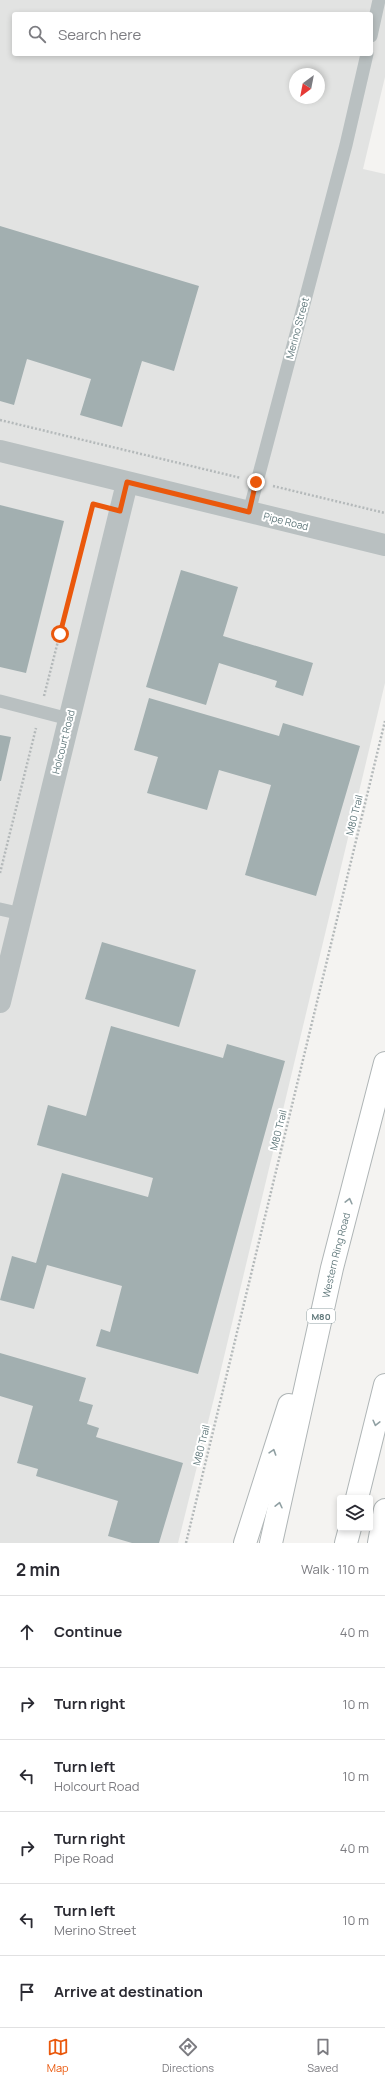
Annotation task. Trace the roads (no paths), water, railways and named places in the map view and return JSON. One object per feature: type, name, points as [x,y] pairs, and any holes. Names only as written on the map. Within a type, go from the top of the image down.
[{"type":"highway","name":"Western Ring Road","points":[[271,1543],[332,1268],[385,1063]]},
{"type":"highway","points":[[245,1543],[332,1268]]},
{"type":"highway","points":[[358,1495],[385,1385]]},
{"type":"highway","points":[[380,1543],[385,1510]]},
{"type":"highway","points":[[346,1543],[349,1531]]},
{"type":"street","name":"Pipe Road","points":[[0,451],[385,545]]},
{"type":"street","name":"Holcourt Road","points":[[0,1002],[127,482]]},
{"type":"lane","points":[[373,27],[379,0]]},
{"type":"lane","name":"Merino Street","points":[[249,512],[346,145],[367,56]]},
{"type":"lane","points":[[0,701],[69,719]]},
{"type":"lane","points":[[0,909],[22,914]]}]
